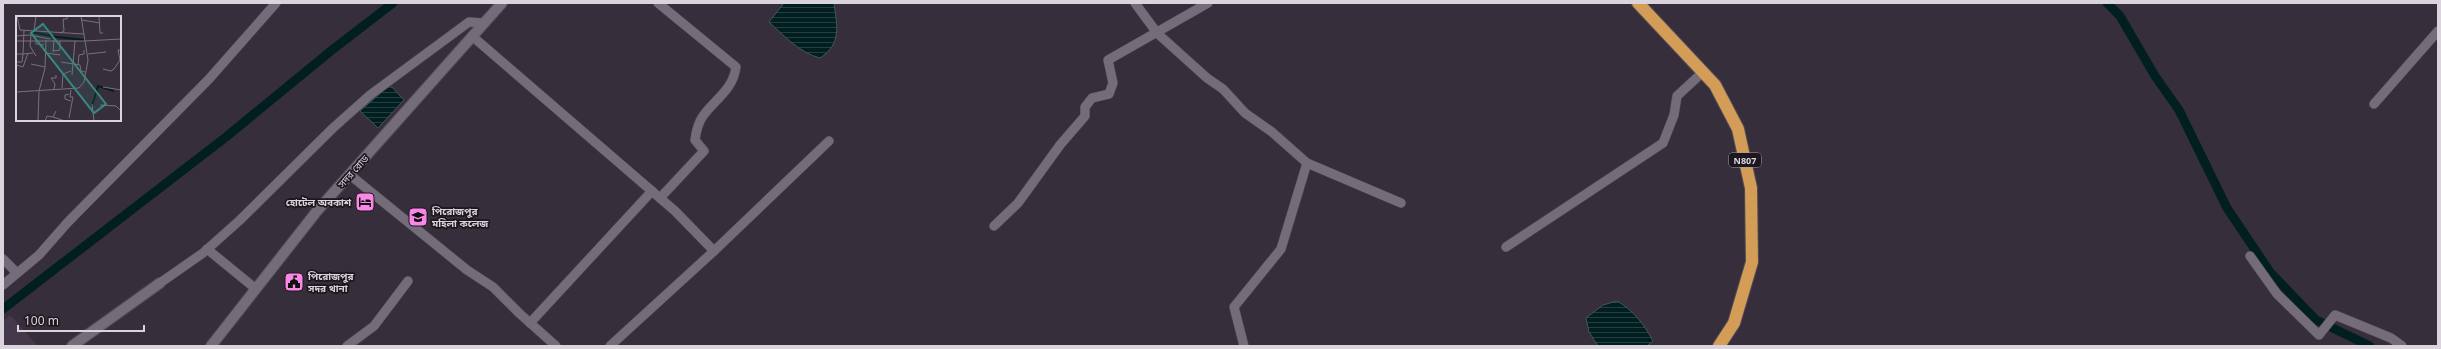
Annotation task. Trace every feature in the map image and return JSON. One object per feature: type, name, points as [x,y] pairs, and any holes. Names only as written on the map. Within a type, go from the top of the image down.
[{"type":"highway","name":"N807","points":[[1638,3],[1715,85],[1738,129],[1751,188],[1752,262],[1734,323],[1719,346]]},
{"type":"street","points":[[3,285],[16,272],[39,255],[68,222],[138,154],[209,79],[276,3]]},
{"type":"street","name":"সদর রোড","points":[[211,346],[317,211],[502,3]]},
{"type":"street","points":[[658,3],[736,67],[735,77],[728,89],[702,117],[697,130],[695,140],[704,151],[660,198]]},
{"type":"street","points":[[1135,3],[1157,34],[1207,78],[1223,89],[1245,113],[1272,132],[1307,163],[1401,203]]},
{"type":"street","points":[[994,226],[1018,203],[1060,145],[1085,116],[1085,107],[1092,98],[1109,94],[1113,83],[1108,60],[1157,34],[1208,3]]},
{"type":"street","points":[[72,346],[207,249],[264,197],[333,128],[370,95],[469,22],[484,23]]},
{"type":"street","points":[[2374,104],[2438,31]]},
{"type":"street","points":[[472,36],[660,198],[714,251]]},
{"type":"street","points":[[1506,247],[1663,143],[1674,115],[1677,96],[1703,72]]},
{"type":"street","points":[[610,346],[714,251],[829,140]]},
{"type":"street","points":[[1244,346],[1234,307],[1281,249],[1307,163]]},
{"type":"street","points":[[350,175],[467,270],[493,287],[556,346]]},
{"type":"street","points":[[530,323],[652,191]]},
{"type":"street","points":[[207,249],[256,289]]},
{"type":"street","points":[[2250,256],[2277,294],[2319,335],[2334,315],[2390,338],[2402,346]]},
{"type":"street","points":[[3,259],[16,272]]},
{"type":"street","points":[[347,346],[374,326],[408,281]]},
{"type":"shaded area","points":[[784,3],[834,3],[837,26],[836,34],[832,47],[827,53],[820,58],[813,56],[786,38],[769,22]]},
{"type":"shaded area","points":[[390,85],[404,100],[378,128],[360,111]]},
{"type":"shaded area","points":[[1617,301],[1633,313],[1646,329],[1653,341],[1647,346],[1598,346],[1589,332],[1586,318],[1603,305]]},
{"type":"shaded area","points":[[10,315],[38,346],[3,346],[3,321]]},
{"type":"waterway","points":[[3,309],[226,137],[332,50],[393,3]]},
{"type":"waterway","points":[[2107,3],[2120,16],[2155,76],[2179,110],[2227,208],[2270,272],[2316,320],[2370,346]]},
{"type":"place","name":"হোটেল অবকাশ","points":[[365,202]]},
{"type":"place","name":"পিরোজপুর মহিলা কলেজ","points":[[418,217]]},
{"type":"place","name":"পিরোজপুর সদর থানা","points":[[294,282]]}]
